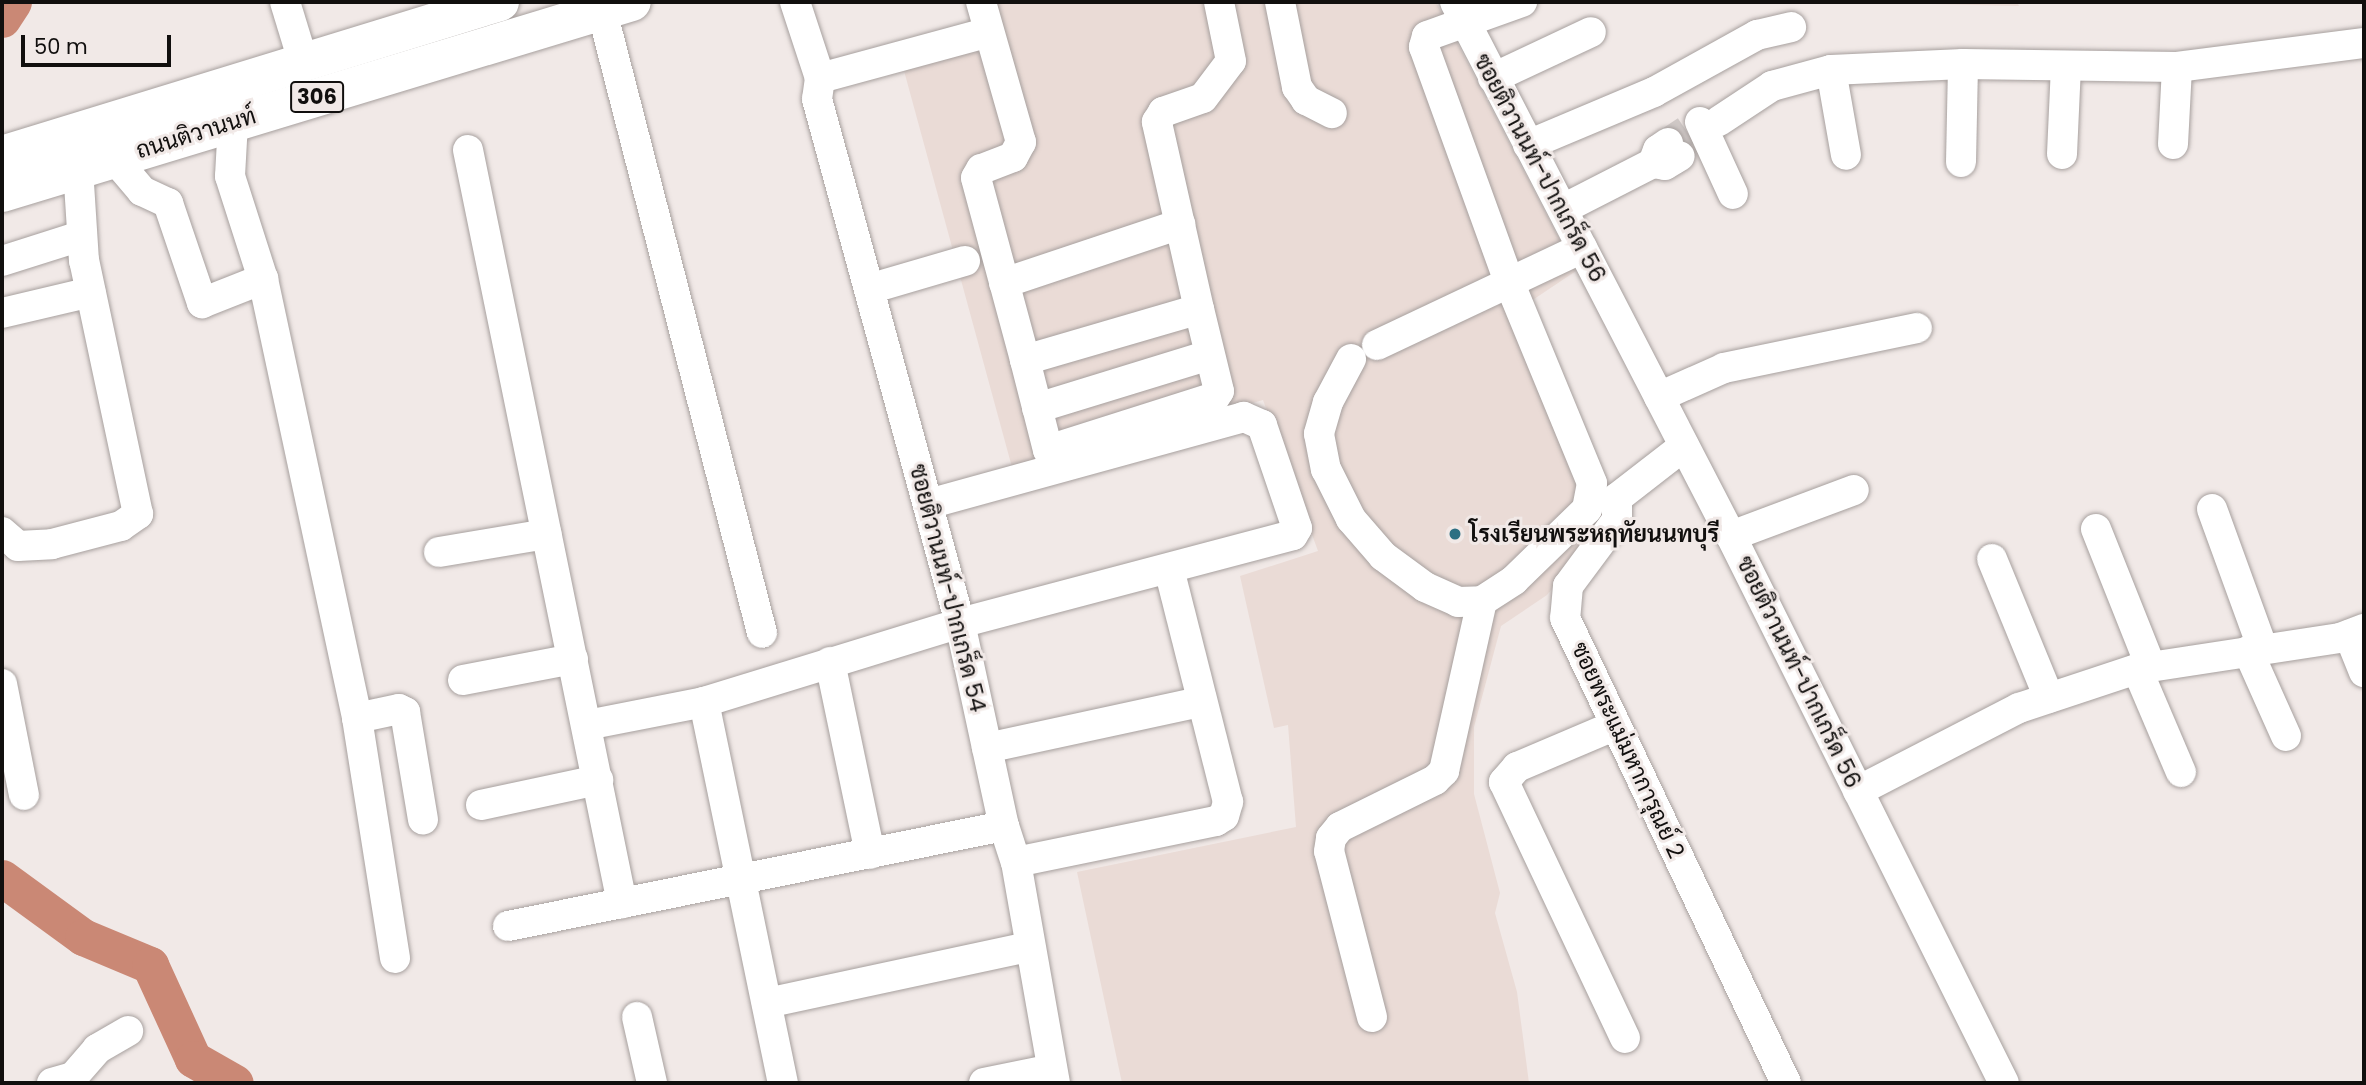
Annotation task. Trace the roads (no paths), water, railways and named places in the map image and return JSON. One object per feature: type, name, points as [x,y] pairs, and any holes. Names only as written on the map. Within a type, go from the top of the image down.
[{"type":"main road","name":"ถนนติวานนท์","points":[[2,155],[491,3]]},
{"type":"main road","points":[[491,3],[497,42]]},
{"type":"main road","name":"ถนนติวานนท์","points":[[2,193],[617,6]]},
{"type":"street","points":[[285,2],[303,61]]},
{"type":"street","name":"ซอยติวานนท์-ปากเกร็ด 54","points":[[776,2],[801,82],[818,89]]},
{"type":"street","name":"ซอยติวานนท์-ปากเกร็ด 54","points":[[795,2],[869,289],[960,623],[1004,826],[1016,862],[1053,1076]]},
{"type":"street","points":[[818,89],[987,10],[1021,142],[1013,157],[981,169],[976,178],[1048,450],[1212,400],[1219,391],[1157,122],[1163,112],[1203,98],[1231,61],[1219,2]]},
{"type":"street","points":[[1280,2],[1297,86],[1306,100],[1332,113]]},
{"type":"street","points":[[1351,359],[1328,402],[1319,434],[1326,468],[1351,519],[1383,556],[1425,587],[1458,601],[1482,601],[1514,580],[1587,509],[1592,497],[1592,483],[1508,279],[1424,47],[1427,36],[1460,12],[1522,2]]},
{"type":"street","points":[[617,6],[762,633]]},
{"type":"street","name":"ซอยติวานนท์-ปากเกร็ด 56","points":[[1460,12],[1731,536],[2004,1083]]},
{"type":"street","points":[[1528,145],[1654,92],[1757,35],[1791,27]]},
{"type":"street","points":[[1493,78],[1591,32]]},
{"type":"street","points":[[1563,209],[1688,139],[1772,86],[1831,69],[1963,64],[2177,67],[2364,43]]},
{"type":"street","points":[[1961,162],[1963,64]]},
{"type":"street","points":[[2062,154],[2066,66]]},
{"type":"street","points":[[2173,144],[2177,67]]},
{"type":"street","points":[[1831,69],[1846,155]]},
{"type":"street","points":[[233,122],[230,176],[263,279],[357,718],[395,958]]},
{"type":"street","points":[[1688,139],[1733,194]]},
{"type":"street","points":[[468,150],[622,903]]},
{"type":"street","points":[[2,532],[18,546],[52,544],[121,526],[138,513],[81,236],[96,164],[168,203],[199,301],[263,279]]},
{"type":"street","points":[[1004,283],[1180,224]]},
{"type":"street","points":[[2,261],[81,236]]},
{"type":"street","points":[[1377,345],[1508,279],[1583,248]]},
{"type":"street","points":[[869,289],[965,261]]},
{"type":"street","points":[[2,313],[91,292]]},
{"type":"street","points":[[1025,360],[1199,309]]},
{"type":"street","points":[[1659,397],[1724,368],[1917,328]]},
{"type":"street","points":[[1037,408],[1209,355]]},
{"type":"street","points":[[587,725],[704,702],[960,623],[1296,533],[1256,420],[1244,417],[929,504]]},
{"type":"street","name":"ซอยพระแม่มหาการุณย์ 2","points":[[1684,446],[1617,498],[1617,520],[1568,586],[1564,600],[1565,618],[1786,1083]]},
{"type":"street","points":[[1731,536],[1854,490]]},
{"type":"street","points":[[2212,509],[2255,650],[2286,736]]},
{"type":"street","points":[[2096,530],[2181,772]]},
{"type":"street","points":[[439,552],[547,534]]},
{"type":"street","points":[[1992,559],[2049,698]]},
{"type":"street","points":[[1016,862],[1216,821],[1224,816],[1228,802],[1200,702],[1169,569]]},
{"type":"street","points":[[1372,1017],[1329,851],[1331,838],[1340,827],[1435,780],[1444,771],[1482,601]]},
{"type":"street","points":[[1858,791],[2019,708],[2144,667],[2357,632],[2364,672]]},
{"type":"street","points":[[463,680],[573,659]]},
{"type":"street","points":[[830,662],[870,854]]},
{"type":"street","points":[[2,684],[6,722],[24,795]]},
{"type":"street","points":[[704,702],[783,1083]]},
{"type":"street","points":[[987,748],[1200,702]]},
{"type":"street","points":[[357,718],[399,709],[405,712],[423,820]]},
{"type":"street","points":[[1616,725],[1517,767],[1504,782],[1625,1038]]},
{"type":"street","points":[[481,805],[598,780]]},
{"type":"street","points":[[508,926],[1004,826]]},
{"type":"street","points":[[766,1003],[1029,947]]},
{"type":"street","points":[[637,1017],[652,1083]]},
{"type":"street","points":[[52,1083],[74,1077],[97,1049],[128,1031]]},
{"type":"street","points":[[984,1083],[1053,1076]]},
{"type":"waterway","points":[[2,19],[13,2]]},
{"type":"waterway","points":[[2,878],[83,937],[150,965],[193,1059],[235,1083]]},
{"type":"tunnel","points":[[1668,143],[1686,131]]},
{"type":"place","name":"โรงเรียนพระหฤทัยนนทบุรี","points":[[1455,534]]}]
